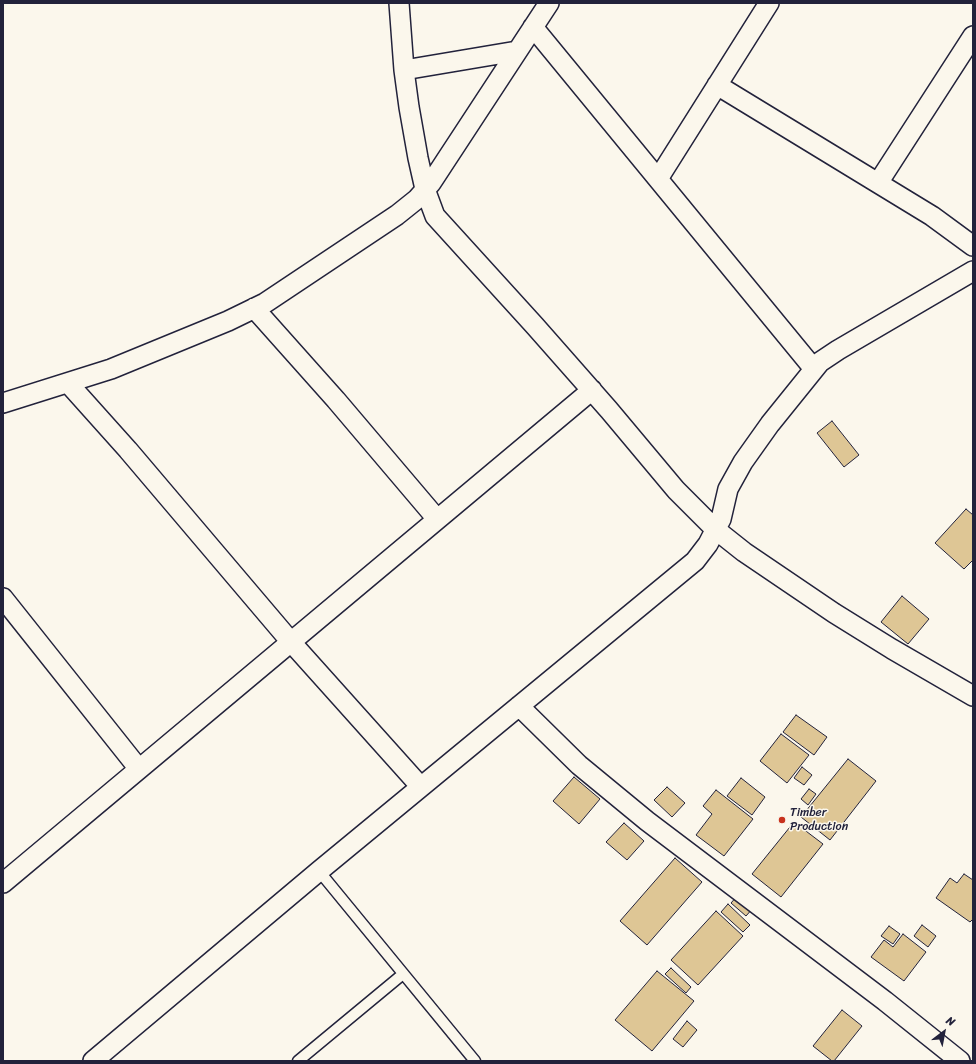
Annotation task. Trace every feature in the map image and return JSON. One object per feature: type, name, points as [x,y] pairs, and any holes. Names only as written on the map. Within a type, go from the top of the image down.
[{"type":"street","points":[[399,3],[404,70],[416,151],[425,189],[434,216],[592,390],[676,490],[715,529],[744,552],[834,613],[973,696]]},
{"type":"street","points":[[3,403],[111,370],[228,321],[265,303],[397,215],[417,199],[431,183],[549,3]]},
{"type":"street","points":[[658,179],[769,3]]},
{"type":"street","points":[[533,27],[814,370]]},
{"type":"street","points":[[878,183],[973,36]]},
{"type":"street","points":[[404,70],[518,51]]},
{"type":"street","points":[[717,85],[932,216],[973,246]]},
{"type":"street","points":[[93,1061],[319,871],[695,561],[708,544],[720,519],[728,489],[743,462],[770,424],[820,362],[973,270]]},
{"type":"street","points":[[254,308],[336,400],[437,519]]},
{"type":"street","points":[[68,383],[143,468],[291,642],[421,787]]},
{"type":"street","points":[[3,883],[592,390]]},
{"type":"street","points":[[3,598],[139,769]]},
{"type":"street","points":[[519,706],[580,765],[647,821],[885,1001],[960,1061]]},
{"type":"lane","points":[[319,871],[474,1061]]},
{"type":"lane","points":[[298,1061],[403,974]]},
{"type":"building","points":[[832,421],[859,455],[844,467],[817,433]]},
{"type":"building","points":[[966,509],[973,515],[973,560],[964,569],[935,543]]},
{"type":"building","points":[[902,596],[929,619],[908,644],[881,622]]},
{"type":"building","points":[[796,715],[827,737],[814,755],[783,732]]},
{"type":"building","points":[[781,734],[809,755],[787,783],[760,761]]},
{"type":"building","points":[[848,759],[876,781],[830,840],[801,817]]},
{"type":"building","points":[[802,767],[812,775],[804,785],[794,778]]},
{"type":"building","points":[[574,777],[600,799],[579,824],[553,801]]},
{"type":"building","points":[[741,778],[765,797],[752,815],[727,796]]},
{"type":"building","points":[[667,787],[685,803],[672,817],[654,800]]},
{"type":"building","points":[[809,789],[816,794],[808,805],[801,799]]},
{"type":"building","points":[[716,790],[753,819],[724,856],[696,835],[712,814],[703,806]]},
{"type":"building","points":[[794,822],[823,844],[781,897],[752,874]]},
{"type":"building","points":[[624,823],[644,841],[627,860],[606,842]]},
{"type":"building","points":[[675,858],[702,882],[647,945],[620,921]]},
{"type":"building","points":[[964,874],[973,880],[973,919],[970,922],[936,898],[950,878],[957,883]]},
{"type":"building","points":[[738,895],[753,908],[746,916],[731,903]]},
{"type":"building","points":[[728,904],[750,925],[743,932],[721,912]]},
{"type":"building","points":[[716,911],[743,936],[698,985],[671,960]]},
{"type":"building","points":[[922,925],[936,936],[928,947],[914,936]]},
{"type":"building","points":[[889,926],[900,934],[893,944],[881,936]]},
{"type":"building","points":[[903,934],[926,952],[904,981],[871,957],[884,940],[893,947]]},
{"type":"building","points":[[671,968],[691,987],[686,993],[665,974]]},
{"type":"building","points":[[657,971],[694,1001],[652,1051],[615,1020]]},
{"type":"building","points":[[842,1010],[862,1026],[834,1061],[832,1061],[813,1046]]},
{"type":"building","points":[[687,1021],[697,1030],[683,1047],[673,1039]]},
{"type":"place","name":"Timber Production","points":[[782,820]]}]
